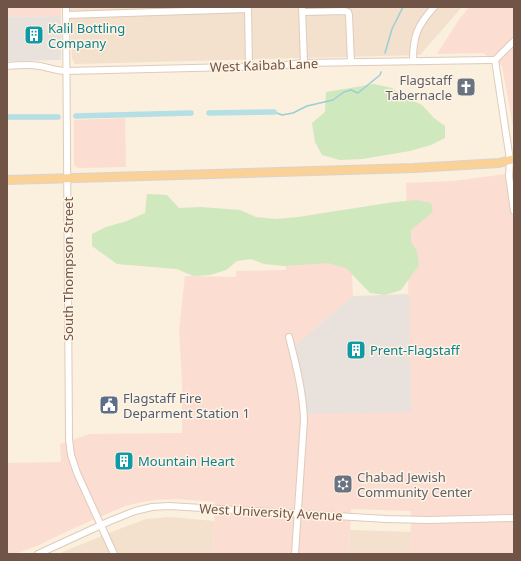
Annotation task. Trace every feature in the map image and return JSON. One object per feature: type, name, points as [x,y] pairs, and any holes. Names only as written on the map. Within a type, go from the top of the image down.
[{"type":"main road","points":[[7,180],[414,168],[513,162]]},
{"type":"street","name":"South Thompson Street","points":[[66,7],[69,439],[71,455],[77,473],[114,554]]},
{"type":"street","points":[[413,62],[413,48],[416,34],[424,19],[434,7]]},
{"type":"street","points":[[66,15],[248,8],[249,66]]},
{"type":"street","points":[[304,63],[302,10],[348,12],[351,62]]},
{"type":"street","points":[[514,41],[495,60],[513,162],[509,176],[514,210]]},
{"type":"street","name":"West Kaibab Lane","points":[[7,66],[33,65],[58,71],[66,71],[304,63],[495,60]]},
{"type":"street","points":[[289,337],[298,372],[304,420],[295,554]]},
{"type":"street","name":"West University Avenue","points":[[38,554],[135,511],[161,506],[402,519],[448,520],[514,518]]},
{"type":"shaded area","points":[[7,7],[61,7],[61,16],[7,17]]},
{"type":"shaded area","points":[[70,7],[462,7],[420,55],[75,64],[72,58]]},
{"type":"shaded area","points":[[469,7],[514,7],[514,132],[502,66],[483,53],[437,54],[460,18]]},
{"type":"shaded area","points":[[61,16],[61,60],[7,61],[7,17]]},
{"type":"shaded area","points":[[125,118],[126,167],[79,168],[74,165],[74,120]]},
{"type":"shaded area","points":[[514,173],[514,554],[410,554],[411,511],[351,509],[349,554],[213,554],[215,502],[176,499],[155,500],[125,506],[39,545],[21,552],[7,554],[7,463],[61,462],[60,444],[90,434],[182,433],[182,382],[179,330],[185,276],[236,277],[236,271],[286,270],[285,256],[351,252],[353,296],[292,348],[411,412],[406,183],[453,181]]},
{"type":"shaded area","points":[[409,294],[411,412],[303,414],[292,348],[353,296]]},
{"type":"shaded area","points":[[170,517],[214,521],[213,554],[58,554],[146,519]]},
{"type":"shaded area","points":[[350,530],[411,532],[410,554],[349,554]]},
{"type":"green space","points":[[374,84],[392,88],[406,98],[422,105],[434,118],[445,126],[445,138],[431,145],[410,151],[362,159],[340,160],[322,155],[315,142],[312,123],[325,112],[326,92]]},
{"type":"green space","points":[[147,194],[167,195],[179,208],[201,207],[240,210],[256,217],[276,219],[416,200],[431,203],[433,212],[411,230],[411,242],[417,251],[419,265],[401,290],[385,295],[370,293],[346,268],[328,263],[284,266],[264,264],[251,259],[237,261],[226,270],[210,275],[193,276],[177,269],[117,264],[92,246],[92,234],[106,227],[127,221],[145,213]]},
{"type":"waterway","points":[[385,53],[392,29],[403,7]]},
{"type":"waterway","points":[[274,112],[282,115],[293,113],[307,106],[333,100],[344,92],[351,90],[358,93],[380,75],[381,72]]},
{"type":"waterway","points":[[209,113],[274,112]]},
{"type":"waterway","points":[[76,116],[191,113]]},
{"type":"waterway","points":[[7,117],[58,117]]},
{"type":"place","name":"Kalil Bottling Company","points":[[34,35]]},
{"type":"place","name":"Flagstaff Tabernacle","points":[[466,87]]},
{"type":"place","name":"Prent-Flagstaff","points":[[356,350]]},
{"type":"place","name":"Flagstaff Fire Deparment Station 1","points":[[109,405]]},
{"type":"place","name":"Mountain Heart","points":[[124,461]]},
{"type":"place","name":"Chabad Jewish Community Center","points":[[343,484]]}]
